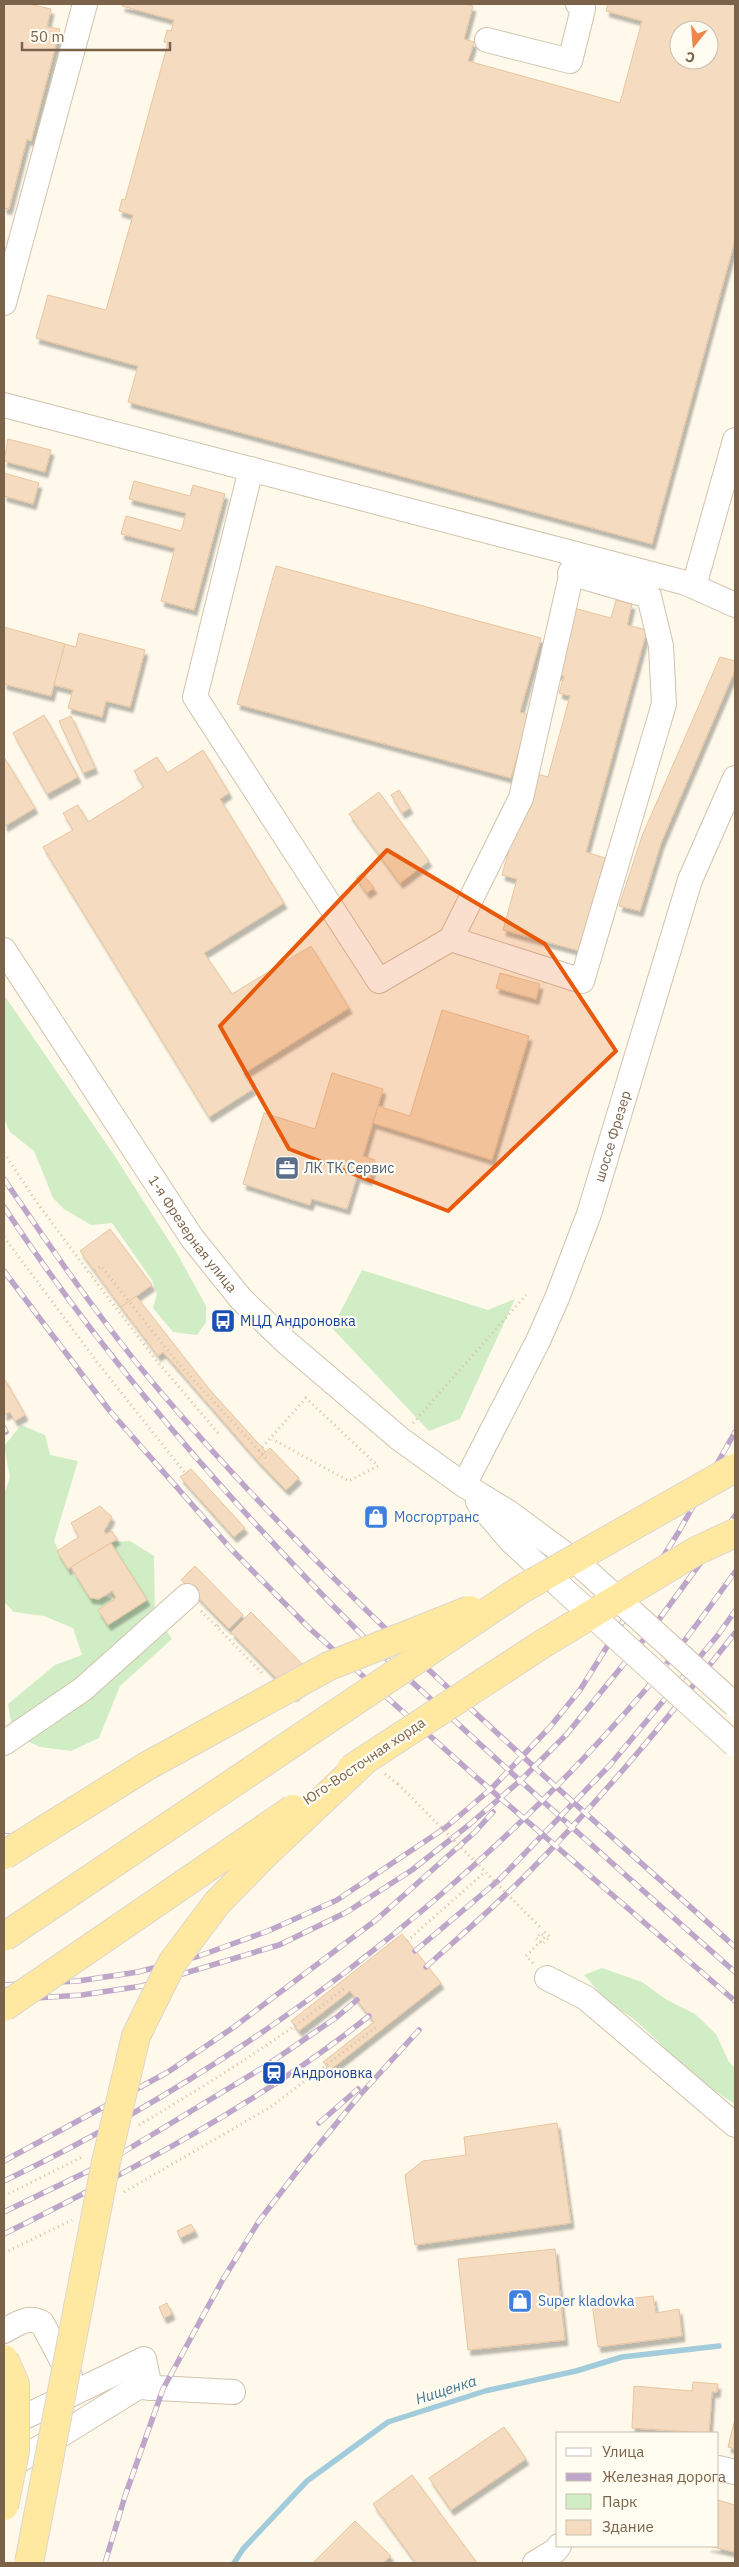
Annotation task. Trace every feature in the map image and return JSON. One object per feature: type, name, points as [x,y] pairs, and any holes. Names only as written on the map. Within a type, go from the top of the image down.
[{"type":"main road","points":[[4,1937],[520,1590],[735,1468]]},
{"type":"main road","name":"Юго-Восточная хорда","points":[[4,2007],[366,1759],[544,1643],[696,1551],[735,1533]]},
{"type":"main road","points":[[4,1855],[147,1766],[329,1666],[520,1590]]},
{"type":"main road","points":[[29,2563],[106,2162],[136,2036],[172,1963],[217,1903],[265,1854],[366,1759]]},
{"type":"main road","points":[[4,2359],[15,2384],[15,2441],[4,2506]]},
{"type":"street","points":[[4,303],[85,4]]},
{"type":"street","points":[[487,40],[570,61],[583,9],[578,4]]},
{"type":"street","points":[[4,405],[251,470],[573,563],[694,586],[735,605]]},
{"type":"street","points":[[694,586],[735,440]]},
{"type":"street","points":[[251,470],[196,697],[379,982],[451,939],[521,798],[573,563]]},
{"type":"street","points":[[451,939],[582,981],[664,704],[661,646],[649,596],[573,563]]},
{"type":"street","name":"шоссе Фрезер","points":[[464,1485],[530,1358],[571,1264],[690,880],[735,778]]},
{"type":"street","name":"1-я Фрезерная улица","points":[[4,950],[192,1238],[228,1285],[286,1342],[400,1440],[464,1485],[508,1512],[580,1565],[735,1705]]},
{"type":"street","name":"1-я Фрезерная улица","points":[[464,1485],[510,1540],[735,1745]]},
{"type":"street","points":[[4,1743],[83,1689],[187,1596]]},
{"type":"street","points":[[547,1978],[586,1998],[735,2125]]},
{"type":"street","points":[[4,2331],[27,2320],[42,2323],[78,2391]]},
{"type":"street","points":[[5,2423],[144,2359],[150,2388]]},
{"type":"street","points":[[4,2470],[138,2387],[233,2392]]},
{"type":"street","points":[[719,2468],[735,2472]]},
{"type":"street","points":[[535,2563],[558,2547]]},
{"type":"path","points":[[4,1153],[38,1204],[90,1274],[156,1360],[218,1433]]},
{"type":"path","points":[[4,1237],[97,1362],[185,1473]]},
{"type":"path","points":[[90,1274],[101,1266],[176,1362],[266,1458]]},
{"type":"path","points":[[408,1429],[526,1295]]},
{"type":"path","points":[[259,1451],[272,1439],[306,1398],[378,1466],[349,1481],[272,1439]]},
{"type":"path","points":[[398,1784],[550,1937],[542,1944],[536,1938],[541,1933],[545,1938],[539,1944]]},
{"type":"path","points":[[407,1941],[485,1872]]},
{"type":"path","points":[[131,2129],[222,2076],[296,2027],[346,1987]]},
{"type":"path","points":[[116,2196],[269,2108],[378,2026]]},
{"type":"path","points":[[4,2196],[92,2151]]},
{"type":"path","points":[[4,2253],[74,2219]]},
{"type":"highlighted area","points":[[387,850],[545,944],[616,1051],[448,1211],[289,1149],[220,1026]]},
{"type":"green space","points":[[4,995],[112,1152],[178,1255],[206,1306],[206,1322],[197,1335],[173,1332],[153,1308],[157,1294],[152,1280],[112,1223],[91,1225],[64,1209],[53,1198],[34,1151],[10,1132],[4,1119]]},
{"type":"green space","points":[[362,1270],[488,1310],[515,1299],[460,1419],[429,1431],[332,1328]]},
{"type":"green space","points":[[21,1425],[45,1435],[50,1455],[78,1461],[54,1541],[67,1568],[87,1589],[114,1600],[105,1572],[101,1543],[130,1541],[154,1556],[155,1614],[172,1639],[120,1686],[99,1738],[71,1751],[40,1747],[13,1734],[8,1704],[55,1665],[82,1655],[73,1628],[44,1616],[14,1612],[4,1602],[4,1495],[10,1477],[4,1446]]},
{"type":"green space","points":[[602,1968],[642,1982],[667,2000],[695,2014],[716,2034],[729,2062],[735,2068],[735,2104],[675,2065],[657,2040],[634,2019],[609,2003],[584,1975]]},
{"type":"building","points":[[4,4],[29,4],[51,9],[47,27],[60,29],[31,141],[27,139],[9,209],[4,208]]},
{"type":"building","points":[[122,4],[463,4],[473,6],[464,39],[474,42],[468,61],[620,103],[642,21],[606,11],[608,4],[735,4],[735,240],[652,544],[128,402],[138,366],[36,338],[48,295],[106,310],[133,215],[119,211],[122,199],[125,200],[168,43],[164,42],[167,30],[171,31],[174,20],[122,6]]},
{"type":"building","points":[[8,439],[51,450],[45,472],[4,461]]},
{"type":"building","points":[[4,473],[39,483],[33,504],[4,496]]},
{"type":"building","points":[[134,481],[190,496],[193,485],[225,494],[194,610],[161,601],[175,548],[121,534],[126,516],[181,531],[186,513],[129,499]]},
{"type":"building","points":[[276,566],[541,638],[520,712],[529,715],[511,778],[237,704]]},
{"type":"building","points":[[616,600],[632,604],[627,625],[647,630],[586,852],[605,858],[580,951],[503,930],[517,879],[502,875],[530,772],[548,777],[570,696],[559,693],[564,676],[556,674],[574,608],[611,618]]},
{"type":"building","points":[[4,627],[65,644],[51,696],[4,684]]},
{"type":"building","points":[[79,633],[145,650],[130,707],[106,701],[102,717],[68,708],[73,690],[54,685],[65,644],[76,647]]},
{"type":"building","points":[[720,657],[735,661],[735,670],[661,843],[640,911],[619,906],[642,836]]},
{"type":"building","points":[[44,715],[78,777],[47,794],[13,733]]},
{"type":"building","points":[[71,716],[95,768],[83,773],[59,721]]},
{"type":"building","points":[[203,750],[229,793],[220,799],[284,903],[204,953],[232,994],[311,946],[349,1008],[243,1074],[253,1089],[209,1117],[43,847],[73,830],[63,813],[78,805],[88,822],[144,787],[134,771],[157,757],[167,773]]},
{"type":"building","points":[[4,757],[35,808],[5,826],[4,824]]},
{"type":"building","points":[[399,790],[410,808],[402,813],[391,795]]},
{"type":"building","points":[[379,792],[429,861],[400,883],[349,814]]},
{"type":"building","points":[[362,873],[374,888],[367,893],[356,878]]},
{"type":"building","points":[[500,973],[540,984],[536,999],[496,988]]},
{"type":"building","points":[[442,1010],[529,1036],[492,1160],[373,1123],[378,1106],[410,1116]]},
{"type":"building","points":[[332,1073],[383,1089],[363,1156],[375,1160],[369,1180],[357,1176],[347,1209],[312,1199],[310,1205],[243,1184],[264,1113],[315,1129]]},
{"type":"building","points":[[110,1229],[152,1285],[121,1307],[80,1251]]},
{"type":"building","points":[[136,1296],[209,1389],[266,1452],[257,1460],[163,1352],[158,1356],[121,1307]]},
{"type":"building","points":[[4,1378],[25,1415],[15,1421],[10,1412],[4,1415]]},
{"type":"building","points":[[270,1448],[299,1478],[286,1490],[257,1460]]},
{"type":"building","points":[[191,1469],[245,1528],[234,1537],[180,1477]]},
{"type":"building","points":[[100,1506],[112,1517],[104,1531],[106,1534],[112,1531],[117,1539],[68,1569],[57,1551],[79,1537],[71,1523]]},
{"type":"building","points":[[111,1543],[147,1600],[108,1625],[98,1610],[116,1598],[112,1591],[99,1599],[90,1598],[71,1567]]},
{"type":"building","points":[[195,1566],[243,1615],[229,1629],[181,1580]]},
{"type":"building","points":[[251,1612],[314,1676],[294,1696],[231,1632]]},
{"type":"building","points":[[402,1934],[441,1983],[330,2070],[323,2062],[374,2022],[350,1991],[299,2031],[291,2021]]},
{"type":"building","points":[[557,2123],[571,2223],[415,2245],[405,2175],[423,2161],[466,2155],[464,2137]]},
{"type":"building","points":[[191,2224],[195,2231],[180,2238],[177,2231]]},
{"type":"building","points":[[555,2249],[565,2340],[468,2350],[458,2259]]},
{"type":"building","points":[[653,2296],[656,2313],[679,2309],[682,2336],[598,2347],[592,2303]]},
{"type":"building","points":[[167,2303],[172,2314],[164,2318],[159,2307]]},
{"type":"building","points":[[693,2382],[718,2384],[717,2392],[712,2392],[709,2432],[632,2428],[634,2386],[692,2391]]},
{"type":"building","points":[[735,2419],[735,2449],[728,2447]]},
{"type":"building","points":[[504,2427],[526,2459],[451,2510],[429,2478]]},
{"type":"building","points":[[412,2475],[477,2563],[416,2563],[373,2504]]},
{"type":"building","points":[[719,2500],[735,2505],[735,2552],[712,2547],[719,2547]]},
{"type":"building","points":[[355,2521],[391,2556],[383,2563],[313,2563]]},
{"type":"waterway","name":"Нищенка","points":[[234,2563],[243,2549],[307,2481],[388,2422],[485,2391],[576,2371],[622,2357],[719,2346]]},
{"type":"railway","points":[[4,1179],[79,1287],[138,1365],[225,1465],[294,1538],[365,1609],[511,1746],[735,1947]]},
{"type":"railway","points":[[4,1207],[85,1321],[128,1376],[219,1483],[314,1586],[398,1669],[560,1817],[735,1972]]},
{"type":"railway","points":[[4,1271],[109,1410],[231,1549],[308,1627],[476,1777],[735,2001]]},
{"type":"railway","points":[[4,1428],[6,1432]]},
{"type":"railway","points":[[4,1985],[78,1981],[138,1972],[199,1956],[268,1931],[337,1900],[445,1828],[492,1788],[550,1727],[580,1690],[678,1533],[735,1432]]},
{"type":"railway","points":[[4,2000],[82,1995],[142,1986],[279,1945],[347,1912],[412,1870],[521,1780],[567,1734],[649,1633],[735,1516]]},
{"type":"railway","points":[[4,2181],[95,2135],[183,2084],[268,2028],[351,1968],[430,1904],[506,1835],[579,1764],[659,1674],[735,1572]]},
{"type":"railway","points":[[415,1951],[499,1880],[610,1765],[718,1635],[735,1611]]},
{"type":"railway","points":[[426,1967],[512,1889],[580,1819],[685,1696],[735,1633]]},
{"type":"railway","points":[[4,2161],[168,2072],[234,2027],[376,1920],[475,1832],[493,1812]]},
{"type":"railway","points":[[4,1836],[9,1836]]},
{"type":"railway","points":[[4,2212],[107,2162],[267,2065],[337,2017],[357,2000]]},
{"type":"railway","points":[[4,2234],[146,2161],[239,2107],[327,2048],[369,2016]]},
{"type":"railway","points":[[105,2563],[125,2496],[163,2389],[222,2281],[259,2221],[302,2165],[360,2095],[419,2030]]},
{"type":"railway","points":[[319,2123],[358,2089]]},
{"type":"place","name":"ЛК ТК Сервис","points":[[287,1168]]},
{"type":"place","name":"МЦД Андроновка","points":[[223,1321]]},
{"type":"place","name":"Мосгортранс","points":[[376,1517]]},
{"type":"place","name":"Андроновка","points":[[274,2073]]},
{"type":"place","name":"Super kladovka","points":[[520,2301]]}]
